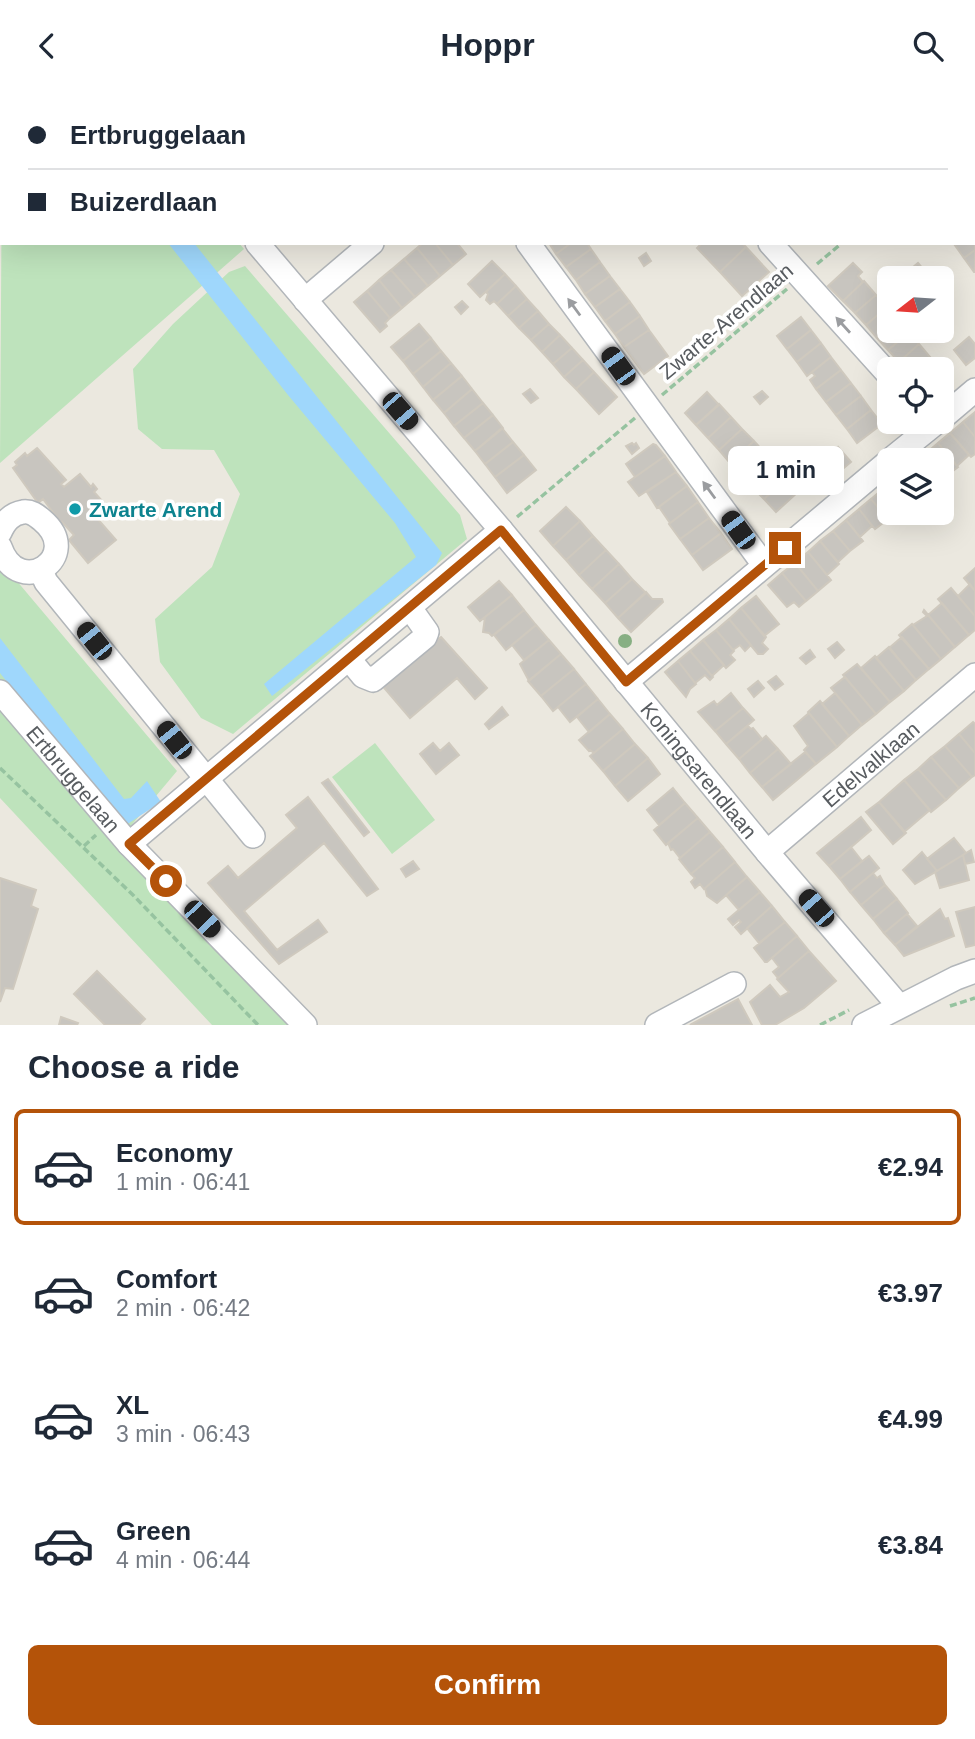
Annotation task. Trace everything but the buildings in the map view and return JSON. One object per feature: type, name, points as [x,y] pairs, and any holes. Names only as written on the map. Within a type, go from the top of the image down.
[{"type":"street","name":"Koningsarendlaan","points":[[259,245],[899,1006]]},
{"type":"street","points":[[305,300],[370,245]]},
{"type":"street","points":[[529,245],[764,565]]},
{"type":"street","points":[[772,245],[877,362]]},
{"type":"street","points":[[954,407],[975,390]]},
{"type":"street","points":[[905,448],[921,434]]},
{"type":"street","points":[[626,682],[877,472]]},
{"type":"street","points":[[0,532],[6,520],[21,512],[30,512],[48,526],[57,541],[55,553],[47,567],[41,571],[17,568],[6,559],[0,547]]},
{"type":"street","points":[[129,844],[501,530]]},
{"type":"street","points":[[41,571],[46,582],[253,836]]},
{"type":"street","points":[[349,659],[363,676],[373,680],[425,637],[427,632],[424,626],[410,608]]},
{"type":"street","name":"Edelvalklaan","points":[[767,852],[975,675]]},
{"type":"street","name":"Ertbruggelaan","points":[[0,692],[129,844],[305,1025]]},
{"type":"street","points":[[864,1025],[975,971]]},
{"type":"street","points":[[657,1025],[734,984]]},
{"type":"path","name":"Zwarte-Arendlaan","points":[[501,530],[840,245]]},
{"type":"path","points":[[0,768],[134,896],[258,1025]]},
{"type":"green space","points":[[1,245],[241,245],[244,249],[0,463]]},
{"type":"green space","points":[[245,266],[460,515],[467,539],[233,734],[201,718],[160,662],[155,619],[212,567],[240,494],[214,450],[162,449],[138,429],[133,369],[173,324],[229,272]]},
{"type":"green space","points":[[0,561],[177,771],[119,840],[289,1025],[212,1025],[0,798]]},
{"type":"green space","points":[[375,743],[435,820],[392,854],[332,777]]},
{"type":"water","points":[[170,245],[196,245],[442,553],[436,565],[272,696],[264,684],[416,557],[395,523],[288,395]]},
{"type":"water","points":[[0,638],[124,799],[131,798],[147,781],[161,802],[129,823],[123,824],[115,818],[0,673]]},
{"type":"place","name":"Zwarte Arend","points":[[75,509]]},
{"type":"route","points":[[166,881],[129,844],[501,530],[626,682],[785,548]]}]
